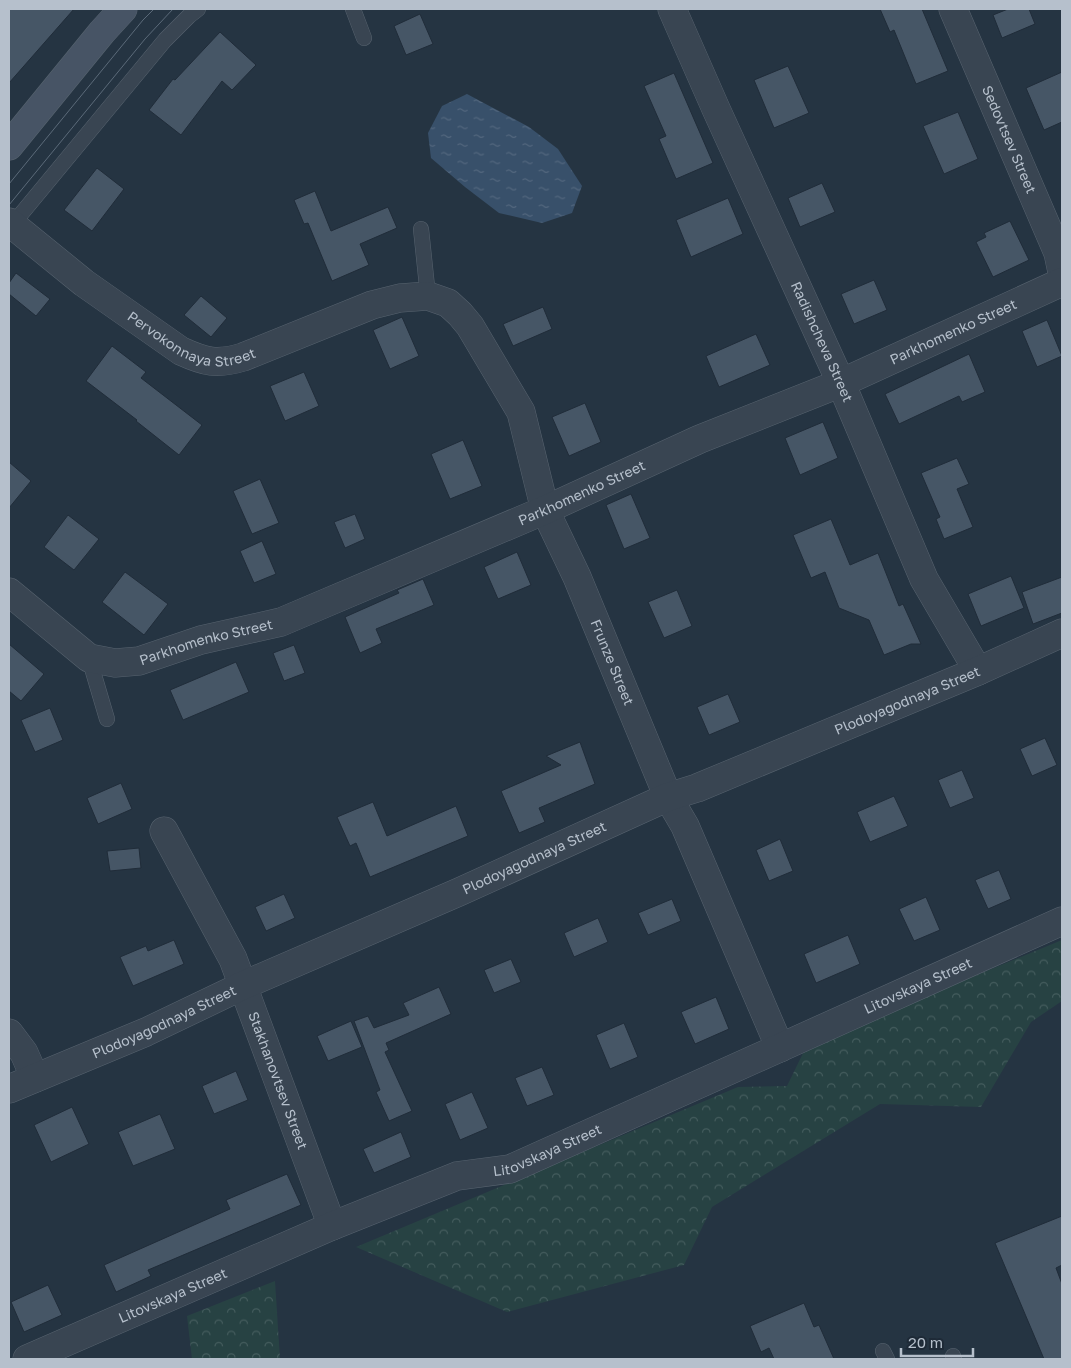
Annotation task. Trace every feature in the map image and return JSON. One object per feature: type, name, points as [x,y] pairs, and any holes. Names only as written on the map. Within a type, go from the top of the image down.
[{"type":"main road","points":[[9,146],[123,9]]},
{"type":"street","name":"Radishcheva Street","points":[[672,9],[841,384],[924,579],[978,671]]},
{"type":"street","name":"Sedovtsev Street","points":[[953,9],[1058,253],[1062,272]]},
{"type":"street","name":"Pervokonnaya Street","points":[[10,223],[84,283],[181,352],[212,362],[229,361],[243,357],[372,305],[400,298],[428,296]]},
{"type":"street","name":"Parkhomenko Street","points":[[89,658],[115,663],[139,661],[202,640],[281,622],[545,510],[700,439],[841,384],[1062,282]]},
{"type":"street","name":"Frunze Street","points":[[428,296],[448,303],[470,326],[521,412],[545,510],[577,577],[668,797],[685,826],[780,1048]]},
{"type":"street","points":[[9,592],[89,658]]},
{"type":"street","name":"Plodoyagodnaya Street","points":[[9,1089],[146,1032],[244,985],[459,892],[668,797],[697,788],[978,671],[1062,633]]},
{"type":"street","name":"Stakhanovtsev Street","points":[[164,831],[233,959],[332,1226]]},
{"type":"street","name":"Litovskaya Street","points":[[27,1359],[332,1226],[457,1176],[510,1170],[1062,921]]},
{"type":"street","points":[[9,1033],[24,1053],[35,1078]]},
{"type":"lane","points":[[10,223],[165,40],[198,9]]},
{"type":"lane","points":[[353,9],[364,38]]},
{"type":"lane","points":[[421,229],[428,296]]},
{"type":"lane","points":[[89,658],[107,719]]},
{"type":"green space","points":[[1062,940],[1062,1001],[1031,1022],[981,1107],[880,1104],[712,1207],[684,1265],[507,1312],[356,1247],[738,1087],[787,1086],[807,1045]]},
{"type":"green space","points":[[275,1281],[280,1359],[192,1359],[187,1316]]},
{"type":"water","points":[[467,94],[529,127],[558,149],[582,186],[572,213],[542,223],[499,213],[431,158],[428,133],[442,106]]},
{"type":"building","points":[[9,9],[74,9],[9,83]]},
{"type":"building","points":[[880,9],[922,9],[948,71],[916,84],[894,30],[890,32]]},
{"type":"building","points":[[1008,9],[1029,9],[1035,24],[1002,38],[993,15]]},
{"type":"building","points":[[420,14],[433,44],[406,55],[394,26]]},
{"type":"building","points":[[220,32],[256,65],[232,90],[222,81],[181,135],[149,110],[173,79],[175,80]]},
{"type":"building","points":[[788,66],[809,113],[774,128],[754,80]]},
{"type":"building","points":[[1062,72],[1062,122],[1044,130],[1026,88]]},
{"type":"building","points":[[674,73],[713,163],[676,179],[659,139],[666,136],[644,86]]},
{"type":"building","points":[[958,112],[978,159],[944,174],[923,126]]},
{"type":"building","points":[[97,168],[124,189],[92,231],[64,210]]},
{"type":"building","points":[[822,183],[835,212],[800,227],[788,198]]},
{"type":"building","points":[[315,191],[331,231],[388,207],[397,228],[360,244],[369,265],[332,281],[308,223],[304,224],[294,200]]},
{"type":"building","points":[[728,198],[743,234],[691,257],[676,220]]},
{"type":"building","points":[[1010,221],[1029,260],[993,277],[976,242],[986,237],[984,233]]},
{"type":"building","points":[[16,273],[50,299],[36,316],[9,294],[9,283]]},
{"type":"building","points":[[874,280],[887,310],[854,324],[841,294]]},
{"type":"building","points":[[201,296],[227,318],[211,337],[184,315]]},
{"type":"building","points":[[543,307],[552,329],[513,346],[503,324]]},
{"type":"building","points":[[402,317],[419,356],[390,369],[373,330]]},
{"type":"building","points":[[1047,320],[1062,356],[1037,367],[1022,331]]},
{"type":"building","points":[[756,334],[770,365],[719,387],[706,356]]},
{"type":"building","points":[[112,346],[146,372],[141,378],[202,425],[179,455],[86,381]]},
{"type":"building","points":[[969,354],[985,392],[962,402],[959,396],[899,424],[885,394]]},
{"type":"building","points":[[304,372],[319,406],[285,421],[270,386]]},
{"type":"building","points":[[585,403],[601,442],[569,456],[552,417]]},
{"type":"building","points":[[823,422],[838,458],[800,475],[785,438]]},
{"type":"building","points":[[463,440],[482,486],[450,499],[431,454]]},
{"type":"building","points":[[957,458],[969,484],[957,489],[973,527],[944,539],[936,519],[940,517],[921,473]]},
{"type":"building","points":[[9,462],[31,481],[9,508]]},
{"type":"building","points":[[260,479],[279,523],[252,534],[233,491]]},
{"type":"building","points":[[631,494],[650,538],[624,549],[606,505]]},
{"type":"building","points":[[355,514],[365,539],[345,548],[334,522]]},
{"type":"building","points":[[68,515],[99,539],[74,570],[44,547]]},
{"type":"building","points":[[831,519],[850,565],[878,553],[899,606],[903,604],[921,644],[911,644],[884,655],[869,620],[839,608],[825,572],[811,578],[793,535]]},
{"type":"building","points":[[262,541],[276,574],[254,583],[240,551]]},
{"type":"building","points":[[517,552],[531,585],[498,599],[484,567]]},
{"type":"building","points":[[125,572],[168,604],[144,635],[102,602]]},
{"type":"building","points":[[1011,576],[1024,608],[981,626],[968,594]]},
{"type":"building","points":[[1062,577],[1062,613],[1033,624],[1022,592]]},
{"type":"building","points":[[423,579],[434,605],[376,629],[382,643],[360,653],[345,617],[399,593],[397,590]]},
{"type":"building","points":[[677,590],[692,626],[664,638],[648,602]]},
{"type":"building","points":[[9,644],[44,674],[21,701],[9,691]]},
{"type":"building","points":[[294,645],[305,673],[284,681],[273,653]]},
{"type":"building","points":[[236,662],[249,692],[183,720],[170,690]]},
{"type":"building","points":[[728,694],[740,722],[709,735],[697,707]]},
{"type":"building","points":[[50,708],[63,740],[35,752],[21,720]]},
{"type":"building","points":[[1045,738],[1057,765],[1032,776],[1020,749]]},
{"type":"building","points":[[580,742],[595,784],[539,808],[545,822],[519,833],[501,791],[561,765],[546,756]]},
{"type":"building","points":[[962,770],[974,798],[950,808],[938,780]]},
{"type":"building","points":[[121,783],[132,809],[98,824],[87,798]]},
{"type":"building","points":[[894,796],[908,826],[870,842],[857,812]]},
{"type":"building","points":[[373,802],[387,836],[456,806],[468,836],[370,877],[356,843],[350,846],[337,817]]},
{"type":"building","points":[[780,839],[793,871],[769,881],[756,850]]},
{"type":"building","points":[[139,848],[141,868],[110,871],[107,851]]},
{"type":"building","points":[[999,870],[1011,899],[988,909],[975,880]]},
{"type":"building","points":[[284,894],[295,918],[266,931],[255,907]]},
{"type":"building","points":[[926,897],[940,930],[914,941],[899,909]]},
{"type":"building","points":[[672,899],[681,921],[648,935],[638,913]]},
{"type":"building","points":[[598,918],[608,942],[574,957],[564,933]]},
{"type":"building","points":[[848,935],[860,964],[816,983],[804,954]]},
{"type":"building","points":[[174,940],[184,964],[133,986],[120,957],[146,946],[148,951]]},
{"type":"building","points":[[511,959],[521,982],[494,993],[484,970]]},
{"type":"building","points":[[439,987],[451,1014],[386,1043],[389,1050],[385,1052],[412,1111],[389,1121],[376,1092],[380,1090],[354,1021],[368,1016],[374,1028],[409,1015],[403,1003]]},
{"type":"building","points":[[716,997],[729,1029],[695,1044],[681,1012]]},
{"type":"building","points":[[351,1021],[362,1047],[328,1061],[317,1036]]},
{"type":"building","points":[[624,1023],[638,1057],[610,1069],[596,1035]]},
{"type":"building","points":[[542,1067],[554,1095],[527,1106],[515,1078]]},
{"type":"building","points":[[236,1071],[248,1100],[214,1114],[202,1086]]},
{"type":"building","points":[[472,1092],[488,1128],[460,1140],[445,1104]]},
{"type":"building","points":[[72,1107],[89,1144],[51,1162],[34,1125]]},
{"type":"building","points":[[160,1114],[175,1149],[133,1166],[118,1132]]},
{"type":"building","points":[[401,1132],[411,1157],[374,1173],[363,1149]]},
{"type":"building","points":[[287,1174],[301,1205],[148,1270],[151,1276],[116,1292],[104,1265],[230,1209],[226,1200]]},
{"type":"building","points":[[1062,1216],[1062,1265],[1056,1268],[1062,1284],[1062,1359],[1044,1359],[995,1243]]},
{"type":"building","points":[[48,1285],[62,1315],[24,1332],[11,1302]]},
{"type":"building","points":[[804,1303],[814,1327],[819,1325],[834,1359],[774,1359],[769,1348],[761,1352],[750,1326]]},
{"type":"tram line","points":[[9,184],[154,9]]},
{"type":"tram line","points":[[9,205],[145,39],[173,9]]}]
